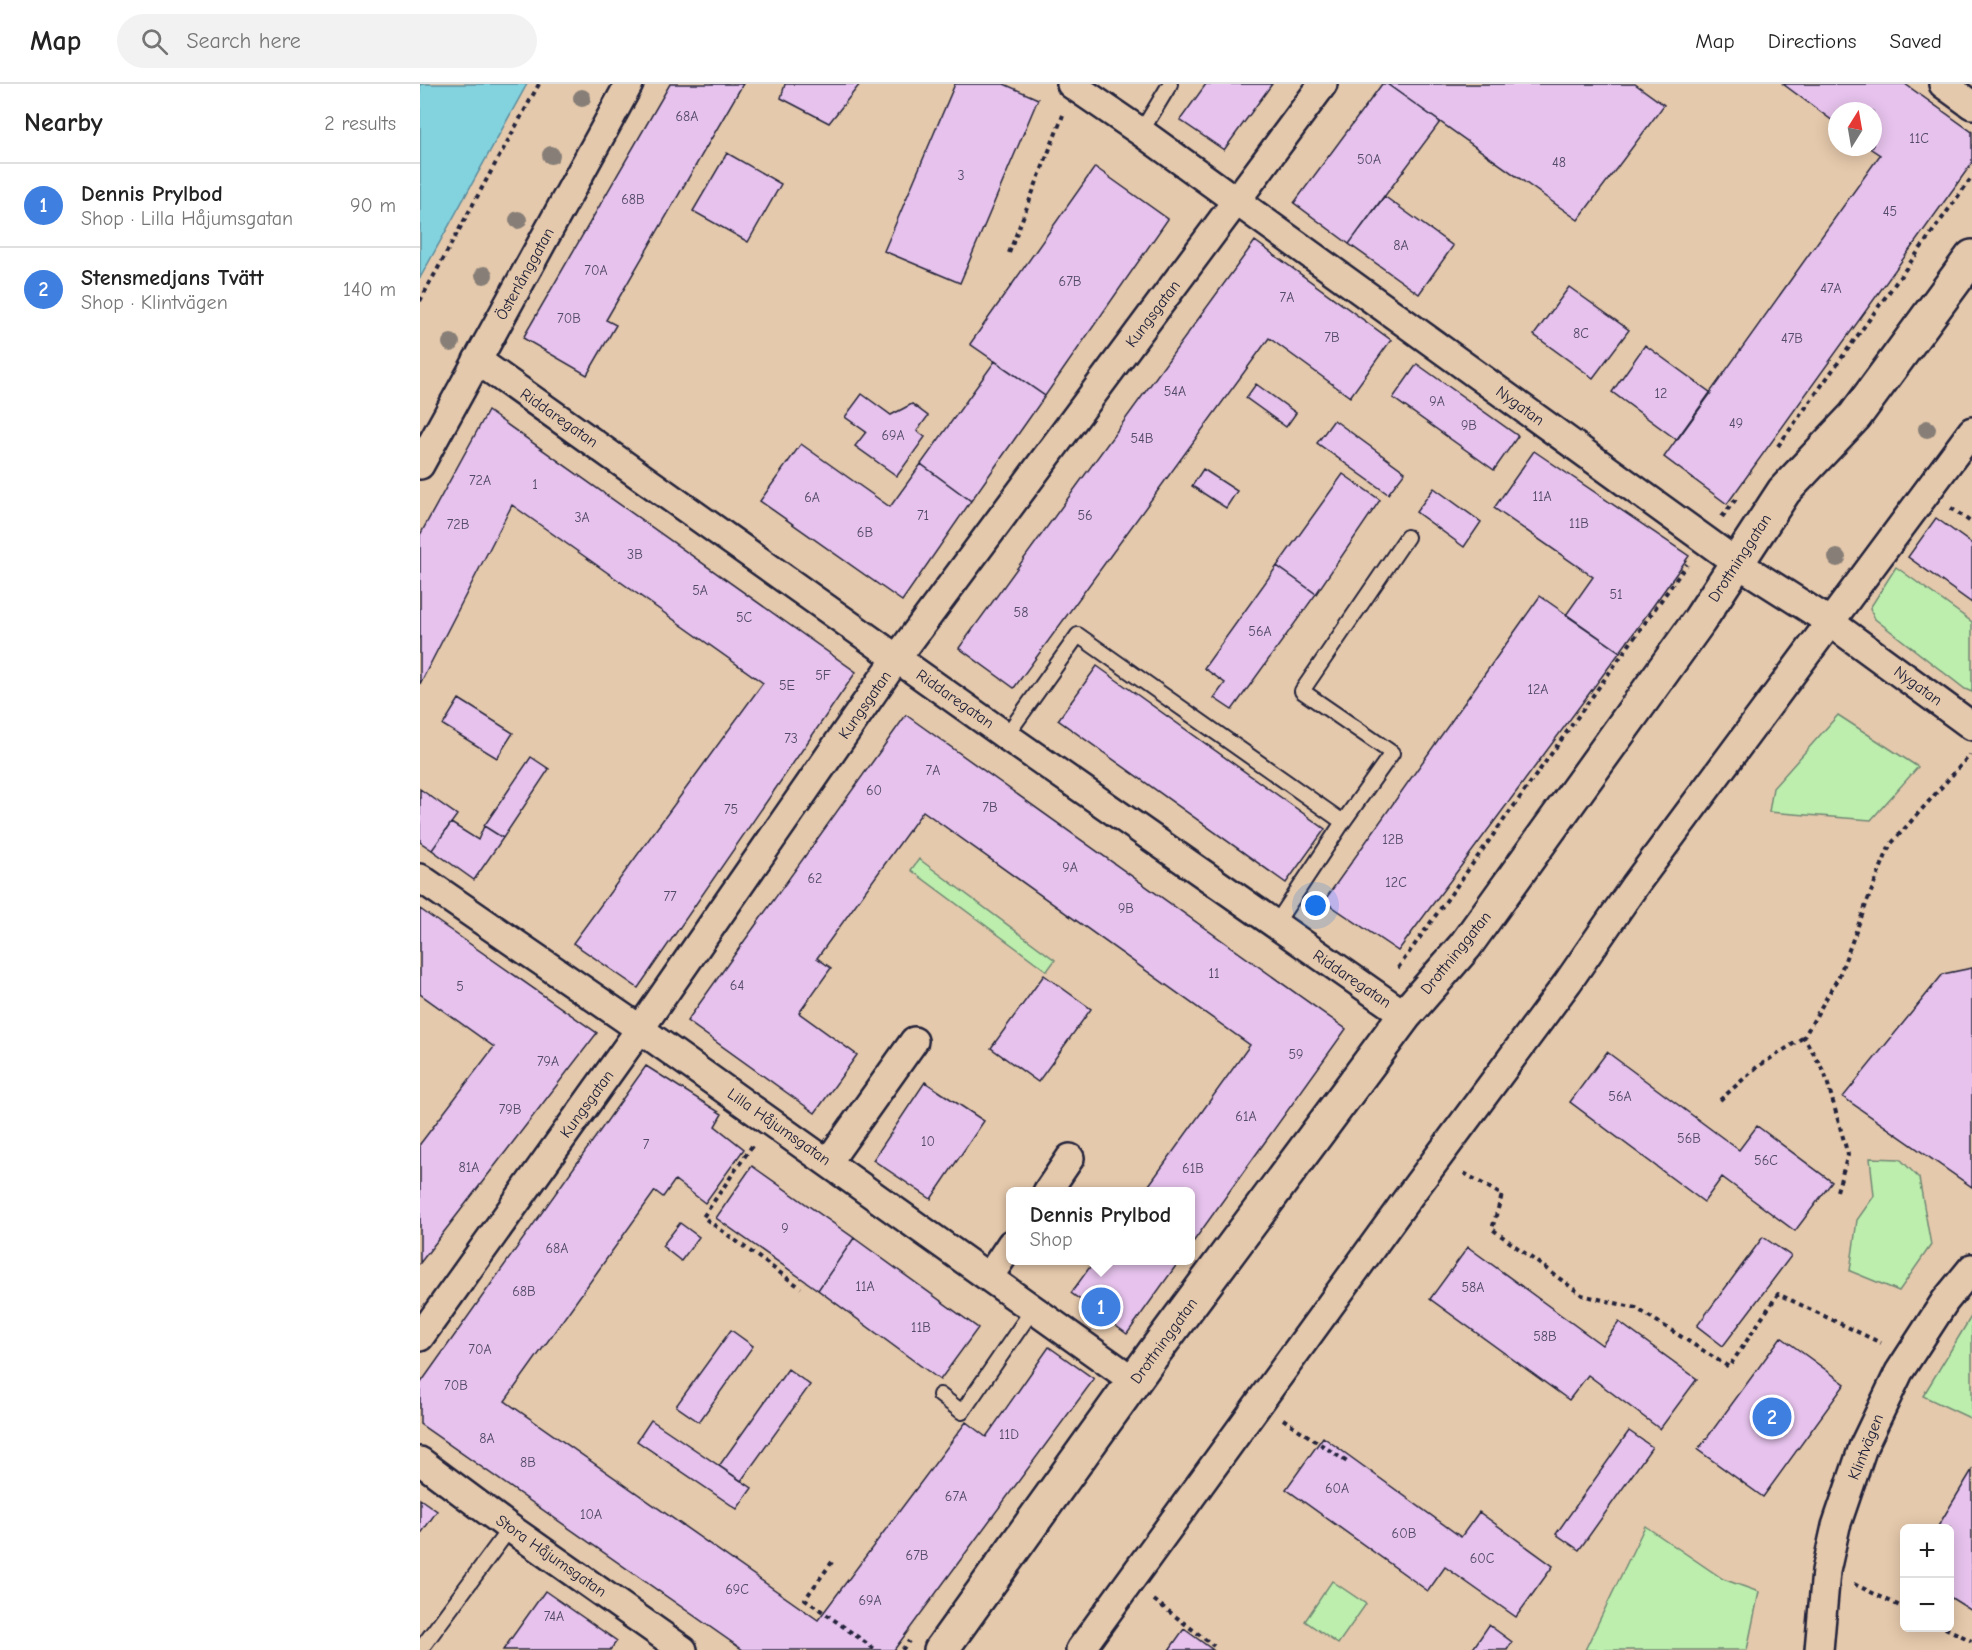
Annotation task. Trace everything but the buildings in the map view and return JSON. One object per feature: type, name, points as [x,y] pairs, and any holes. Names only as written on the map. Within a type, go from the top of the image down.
[{"type":"street","name":"Österlånggatan","points":[[420,465],[629,84]]},
{"type":"street","name":"Kungsgatan","points":[[420,1337],[640,1029],[897,658],[1323,84]]},
{"type":"street","points":[[1943,84],[1972,105]]},
{"type":"street","name":"Nygatan","points":[[1072,85],[1237,201],[1737,563],[1830,622],[1972,726]]},
{"type":"street","name":"Drottninggatan","points":[[941,1650],[1134,1381],[1405,1015],[1465,945],[1699,621],[1784,491],[1855,416],[1972,256]]},
{"type":"street","name":"Riddaregatan","points":[[477,360],[1006,736],[1405,1015]]},
{"type":"street","points":[[1080,1650],[1437,1158],[1568,982],[1642,876],[1972,431]]},
{"type":"street","name":"Lilla Håjumsgatan","points":[[420,878],[640,1029],[1134,1381]]},
{"type":"street","points":[[828,1162],[914,1041]]},
{"type":"street","points":[[1050,1187],[1070,1158]]},
{"type":"street","points":[[988,1277],[1006,1251]]},
{"type":"street","name":"Klintvägen","points":[[1818,1650],[1826,1571],[1836,1526],[1863,1447],[1908,1356],[1945,1301],[1972,1268]]},
{"type":"street","name":"Stora Håjumsgatan","points":[[420,1461],[682,1650]]},
{"type":"lane","points":[[1141,132],[1170,84]]},
{"type":"lane","points":[[1275,925],[1342,822],[1392,753],[1302,690],[1407,537]]},
{"type":"lane","points":[[1006,736],[1078,634],[1342,822]]},
{"type":"lane","points":[[940,1395],[962,1412],[1033,1309]]},
{"type":"lane","points":[[420,1650],[510,1528]]},
{"type":"path","points":[[420,301],[539,84]]},
{"type":"path","points":[[1009,253],[1072,85]]},
{"type":"path","points":[[1775,450],[1972,177]]},
{"type":"path","points":[[1378,996],[1741,492]]},
{"type":"path","points":[[1720,1100],[1757,1067],[1804,1037],[1839,976],[1890,845],[1972,752]]},
{"type":"path","points":[[1804,1037],[1825,1074],[1848,1155],[1837,1191]]},
{"type":"path","points":[[769,1121],[703,1217],[801,1288]]},
{"type":"path","points":[[1437,1158],[1502,1195],[1492,1229],[1582,1295],[1636,1308],[1729,1367],[1778,1294],[1908,1356]]},
{"type":"path","points":[[1259,1403],[1347,1462]]},
{"type":"path","points":[[832,1562],[805,1599],[876,1650]]},
{"type":"path","points":[[1826,1571],[1900,1606]]},
{"type":"path","points":[[1130,1582],[1214,1646]]},
{"type":"path","points":[[1953,1632],[1972,1641]]},
{"type":"green space","points":[[1896,567],[1972,622],[1972,692],[1965,689],[1875,619],[1870,608]]},
{"type":"green space","points":[[1838,715],[1918,767],[1871,820],[1769,812],[1773,788]]},
{"type":"green space","points":[[919,859],[1055,960],[1047,971],[911,870]]},
{"type":"green space","points":[[1870,1158],[1900,1159],[1919,1178],[1931,1245],[1899,1291],[1850,1271],[1857,1220],[1874,1196]]},
{"type":"green space","points":[[1972,1315],[1972,1419],[1923,1396]]},
{"type":"green space","points":[[1645,1526],[1723,1579],[1759,1592],[1747,1650],[1585,1650]]},
{"type":"green space","points":[[1332,1581],[1366,1604],[1338,1644],[1305,1621]]},
{"type":"water","points":[[420,84],[527,84],[420,278]]},
{"type":"place","name":"Dennis Prylbod","points":[[1101,1307]]},
{"type":"place","name":"Stensmedjans Tvätt","points":[[1772,1417]]}]
